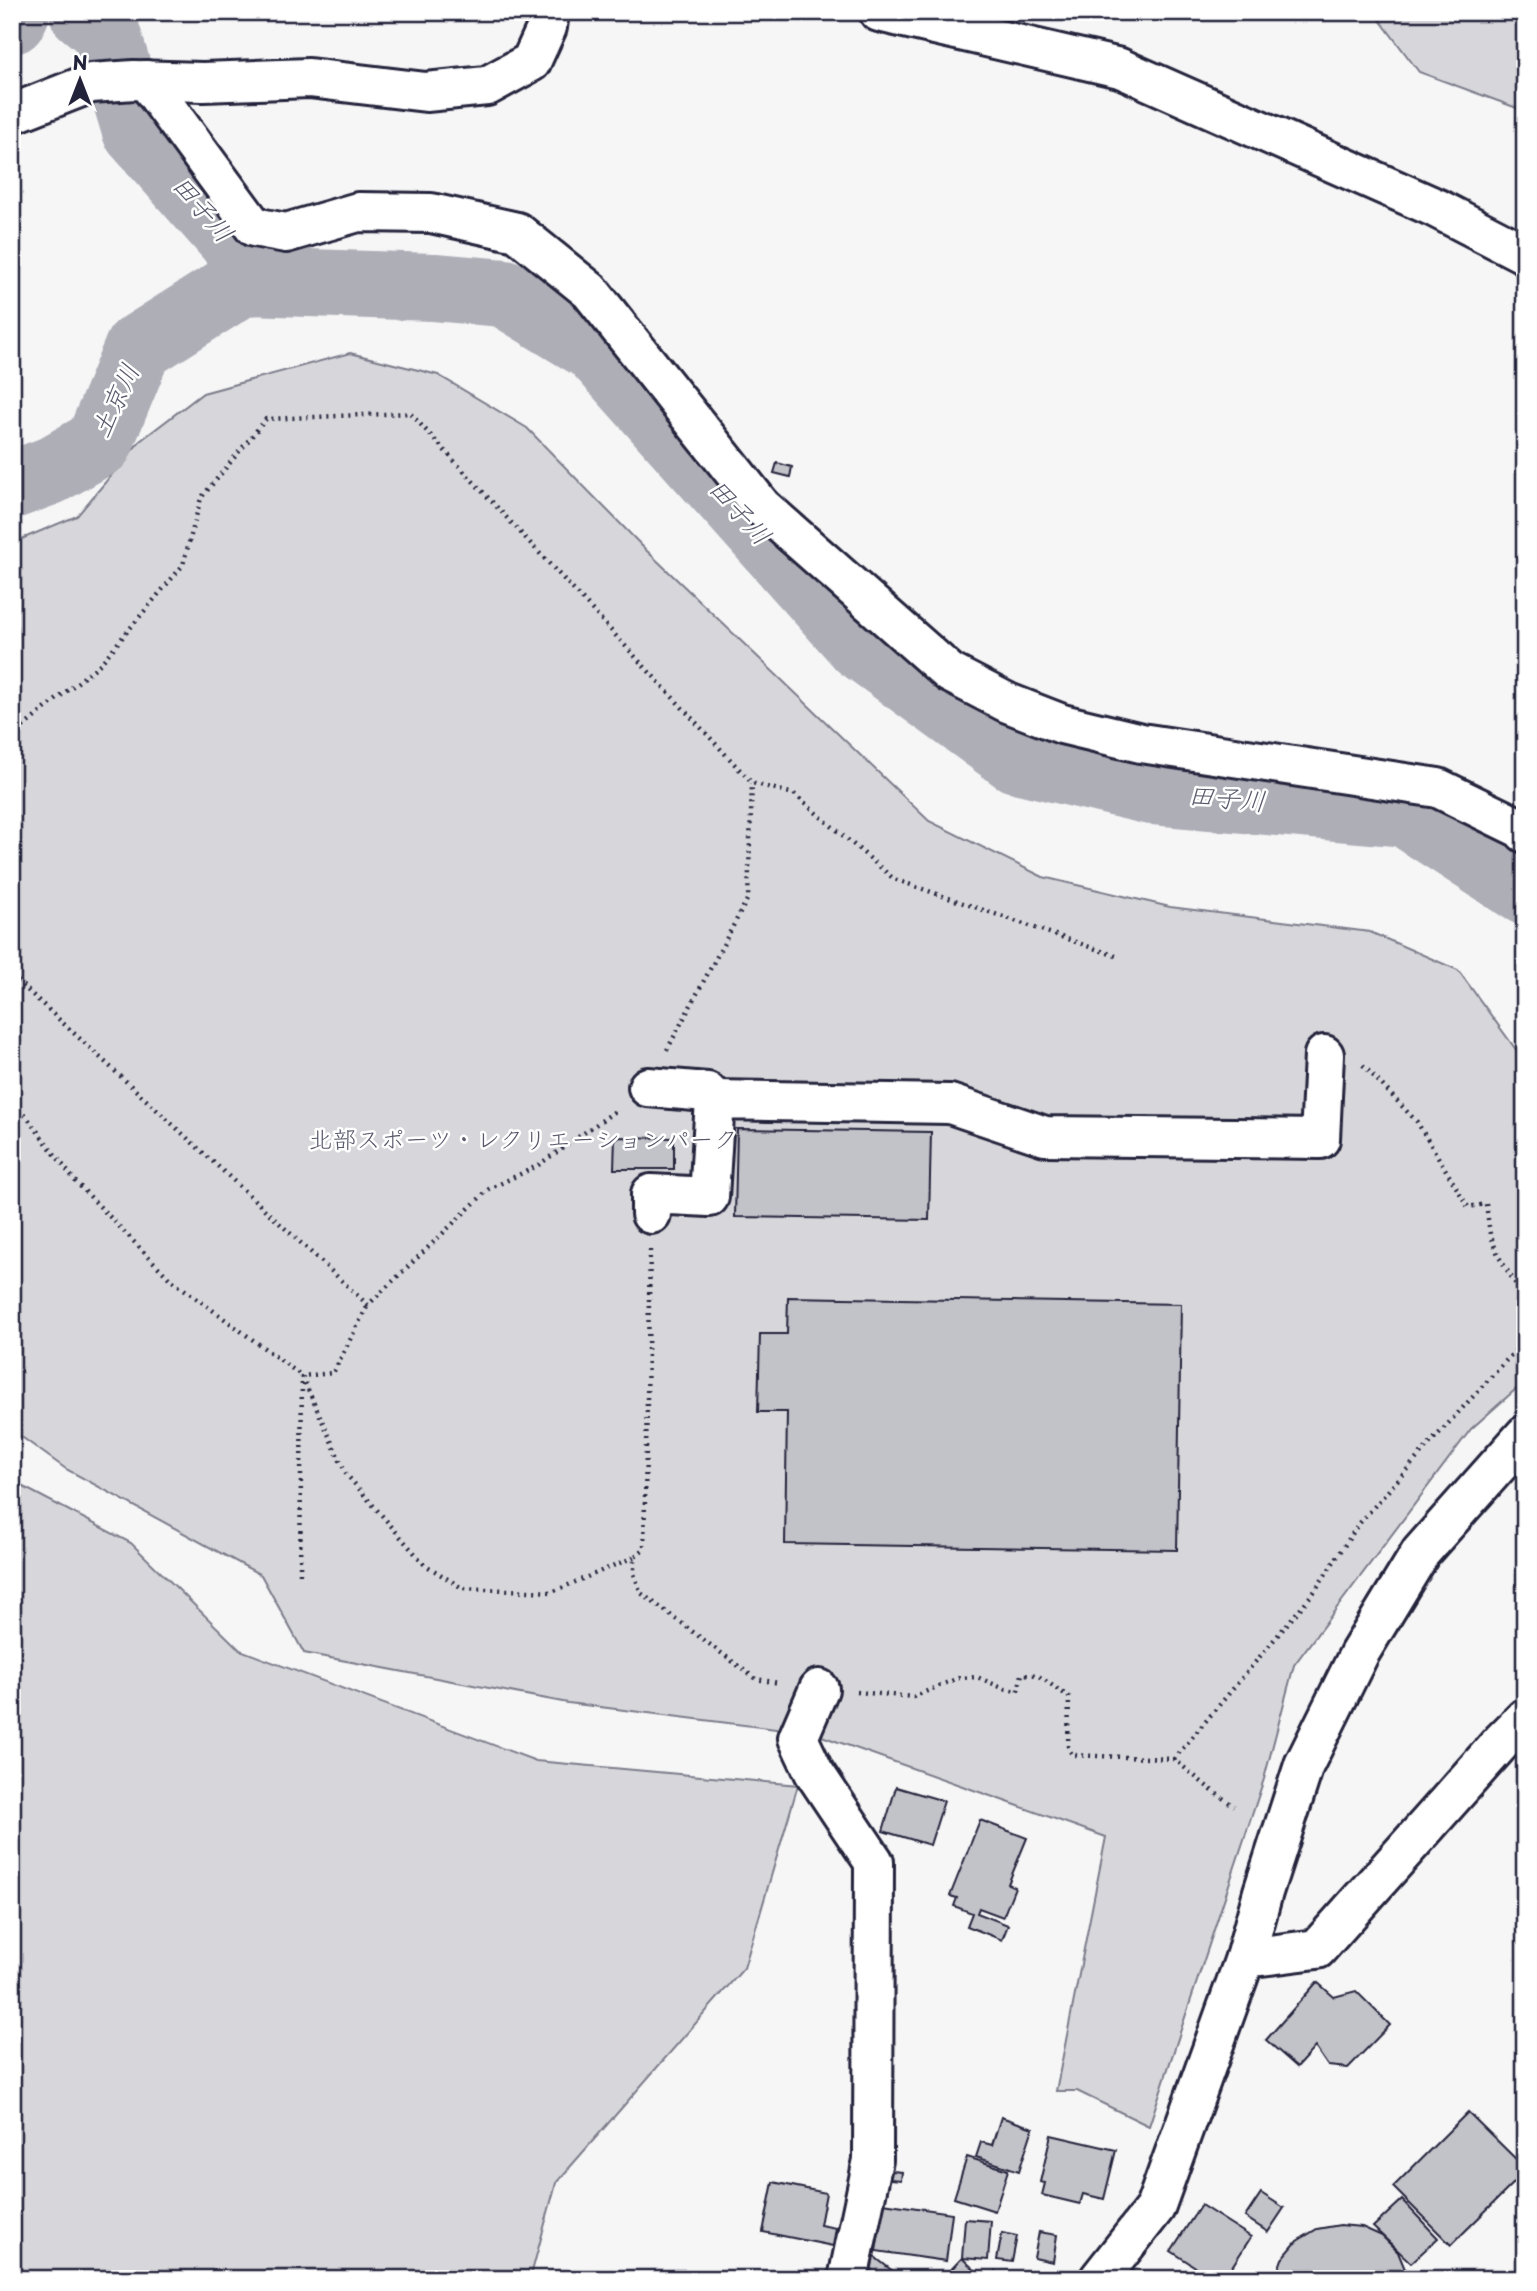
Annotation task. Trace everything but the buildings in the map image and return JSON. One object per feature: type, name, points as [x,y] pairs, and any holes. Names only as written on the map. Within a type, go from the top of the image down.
[{"type":"street","points":[[12,114],[91,83],[140,80],[203,82],[310,78],[426,92],[487,86],[531,62],[547,27],[549,12]]},
{"type":"street","points":[[878,12],[1120,68],[1436,208],[1525,254]]},
{"type":"street","points":[[140,80],[254,226],[286,233],[358,212],[431,213],[517,232],[590,291],[762,507],[950,673],[1008,703],[1062,724],[1141,743],[1438,788],[1522,830],[1525,834]]},
{"type":"street","points":[[648,1087],[707,1092],[715,1100],[950,1104],[1045,1136],[1320,1139],[1324,1055]]},
{"type":"street","points":[[651,1214],[651,1194],[709,1198],[715,1100]]},
{"type":"street","points":[[1099,2279],[1155,2208],[1245,1958],[1304,1765],[1359,1654],[1420,1552],[1525,1435]]},
{"type":"street","points":[[819,1689],[798,1738],[814,1772],[874,1862],[873,2160],[848,2279]]},
{"type":"street","points":[[1245,1958],[1317,1949],[1525,1718]]},
{"type":"path","points":[[12,736],[101,663],[183,565],[201,498],[266,419],[410,413],[752,783],[794,794],[894,879],[1116,956]]},
{"type":"path","points":[[302,1376],[333,1373],[368,1305],[489,1189],[537,1166],[648,1087],[748,898],[752,783]]},
{"type":"path","points":[[12,976],[368,1305]]},
{"type":"path","points":[[1324,1055],[1356,1058],[1416,1122],[1468,1207],[1486,1204],[1490,1234],[1499,1257],[1525,1299]]},
{"type":"path","points":[[12,1107],[26,1116],[75,1181],[169,1278],[302,1376],[346,1474],[424,1564],[463,1588],[552,1592],[634,1557],[644,1549],[651,1214]]},
{"type":"path","points":[[1174,1759],[1314,1592],[1358,1525],[1525,1340]]},
{"type":"path","points":[[300,1574],[302,1376]]},
{"type":"path","points":[[634,1557],[634,1574],[641,1593],[756,1679],[819,1689],[913,1697],[958,1678],[977,1677],[1005,1689],[1018,1691],[1022,1674],[1037,1675],[1069,1697],[1068,1746],[1072,1755],[1174,1759],[1234,1806]]},
{"type":"green space","points":[[1374,12],[1525,12],[1525,111],[1419,72]]},
{"type":"green space","name":"北部スポーツ・レクリエーションパーク","points":[[350,353],[438,375],[527,428],[646,550],[929,821],[1043,877],[1170,907],[1370,932],[1458,970],[1525,1062],[1525,1381],[1471,1429],[1294,1665],[1264,1779],[1149,2126],[1077,2091],[1056,2091],[1106,1837],[816,1734],[568,1703],[304,1653],[261,1575],[66,1469],[12,1430],[12,543],[77,516],[140,441],[203,393]]},
{"type":"green space","points":[[12,1481],[131,1543],[240,1650],[536,1761],[798,1785],[744,1968],[556,2183],[530,2279],[12,2279]]},
{"type":"waterway","name":"田子川","points":[[12,20],[16,12]]},
{"type":"waterway","name":"田子川","points":[[83,12],[106,31],[136,131],[239,248],[244,281]]},
{"type":"waterway","name":"田子川","points":[[244,281],[434,287],[504,293],[596,349],[861,646],[1016,759],[1151,791],[1405,813],[1525,891]]},
{"type":"waterway","name":"土京川","points":[[12,485],[50,471],[99,443],[138,348],[244,281]]}]
